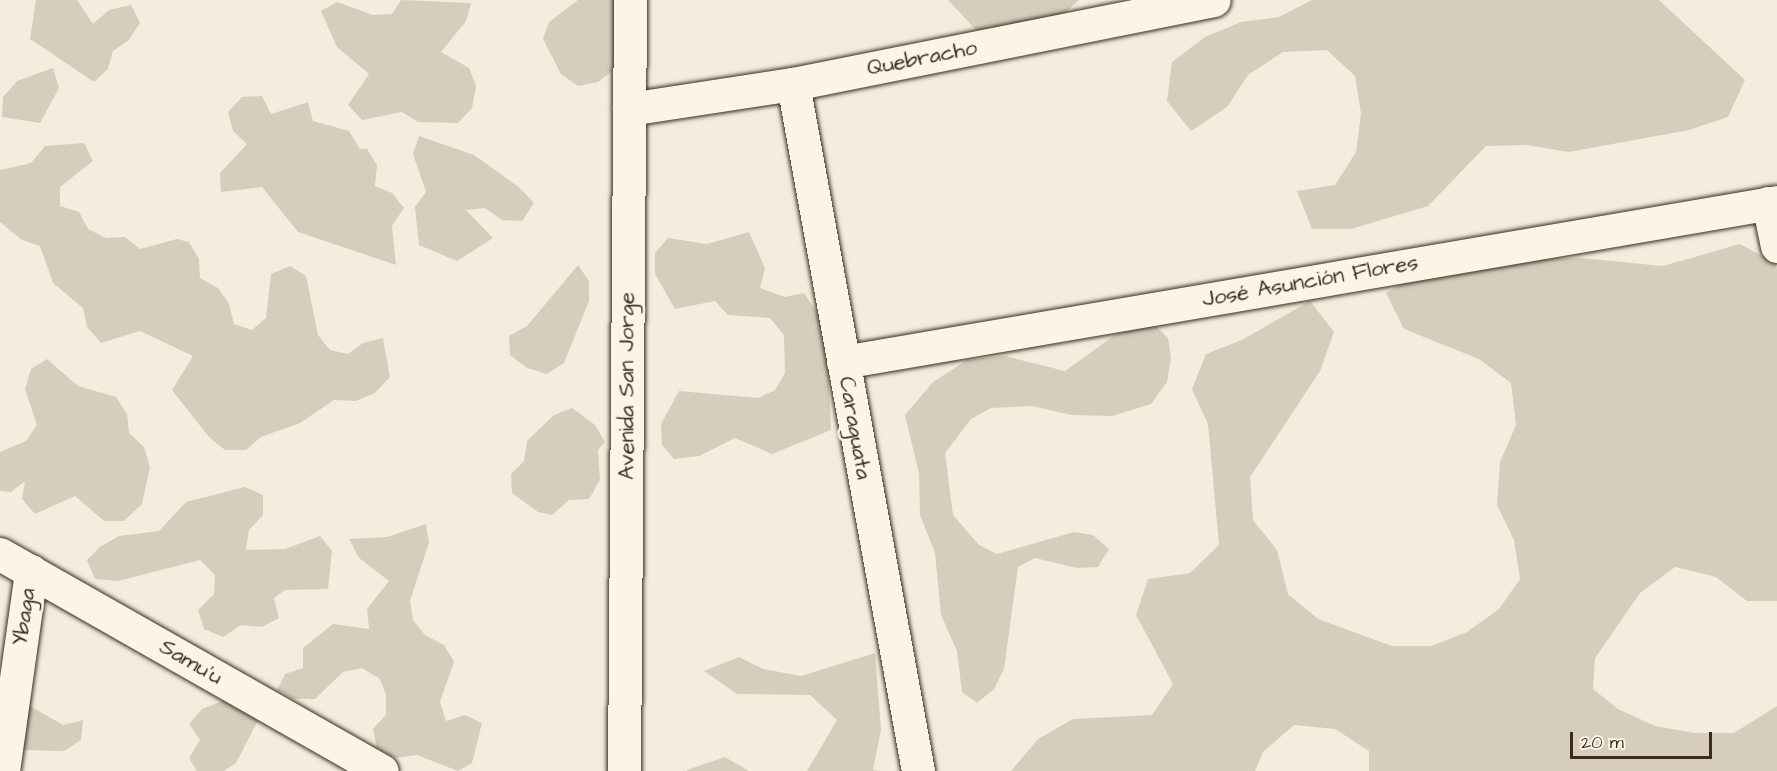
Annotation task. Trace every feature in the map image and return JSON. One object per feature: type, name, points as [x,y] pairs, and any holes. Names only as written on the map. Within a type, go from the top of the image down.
[{"type":"street","name":"Avenida San Jorge","points":[[624,771],[630,0]]},
{"type":"street","name":"Quebracho","points":[[629,109],[793,84],[1214,0]]},
{"type":"street","name":"Caraguata","points":[[793,84],[918,771]]},
{"type":"street","name":"José Asunción Flores","points":[[843,362],[1773,202]]},
{"type":"street","points":[[1773,202],[1777,246]]},
{"type":"street","name":"Samu'u","points":[[0,554],[382,771]]},
{"type":"street","name":"Ybaga","points":[[3,771],[31,571]]},
{"type":"shaded area","points":[[36,0],[77,0],[93,24],[109,10],[131,5],[140,23],[129,40],[113,51],[108,69],[94,82],[30,39]]},
{"type":"shaded area","points":[[401,0],[471,3],[466,21],[441,52],[469,68],[476,86],[472,108],[458,123],[418,122],[402,112],[362,120],[348,105],[369,74],[337,47],[321,11],[337,2],[373,15],[392,14]]},
{"type":"shaded area","points":[[578,0],[635,0],[616,68],[598,82],[578,86],[561,74],[543,39],[549,22]]},
{"type":"shaded area","points":[[948,0],[1079,0],[1061,16],[1018,31],[976,30]]},
{"type":"shaded area","points":[[1312,0],[1659,0],[1745,80],[1728,117],[1689,130],[1569,152],[1526,145],[1486,146],[1428,206],[1351,229],[1312,229],[1297,191],[1335,185],[1356,152],[1361,114],[1355,76],[1327,50],[1283,52],[1248,75],[1227,107],[1191,131],[1167,101],[1172,62],[1205,37],[1241,22],[1279,17]]},
{"type":"shaded area","points":[[53,68],[59,88],[40,123],[2,117],[3,97],[17,81]]},
{"type":"shaded area","points":[[262,96],[271,114],[308,102],[313,121],[349,131],[360,149],[367,149],[377,165],[375,186],[392,193],[404,208],[392,226],[396,265],[298,232],[262,187],[221,192],[220,173],[247,144],[233,131],[228,112],[242,97]]},
{"type":"shaded area","points":[[419,136],[474,155],[520,188],[534,203],[522,221],[502,220],[485,208],[466,210],[493,238],[457,261],[419,245],[415,207],[426,192],[413,154]]},
{"type":"shaded area","points":[[84,143],[93,161],[60,187],[60,206],[79,212],[88,229],[106,238],[125,237],[140,249],[177,239],[189,242],[199,259],[200,278],[218,288],[229,304],[234,324],[252,330],[266,318],[271,274],[290,266],[306,276],[318,335],[330,350],[348,354],[363,343],[383,338],[390,377],[375,393],[356,401],[334,400],[300,423],[261,437],[246,450],[225,450],[209,437],[172,390],[193,356],[140,331],[101,343],[87,327],[83,308],[53,283],[40,246],[22,240],[0,222],[0,170],[31,163],[45,146]]},
{"type":"shaded area","points":[[749,232],[765,268],[760,288],[785,297],[804,293],[826,326],[831,430],[772,454],[735,438],[699,456],[674,459],[662,445],[661,424],[679,391],[758,398],[775,390],[785,373],[784,335],[770,318],[728,315],[715,301],[675,309],[655,274],[655,253],[668,238],[707,244]]},
{"type":"shaded area","points":[[1740,244],[1775,263],[1777,270],[1777,601],[1747,601],[1716,577],[1675,567],[1640,593],[1595,658],[1593,689],[1618,709],[1655,726],[1695,733],[1734,733],[1777,706],[1777,771],[1369,771],[1369,751],[1335,729],[1294,725],[1263,752],[1255,771],[1011,771],[1038,739],[1073,719],[1152,715],[1173,684],[1136,615],[1148,579],[1190,573],[1219,545],[1208,424],[1192,389],[1206,354],[1242,340],[1310,301],[1334,332],[1320,371],[1250,477],[1253,520],[1277,550],[1288,594],[1318,619],[1392,646],[1431,646],[1467,632],[1499,609],[1520,579],[1514,540],[1497,505],[1500,462],[1516,425],[1511,383],[1479,359],[1404,329],[1386,293],[1419,274],[1495,260],[1580,258],[1663,266]]},
{"type":"shaded area","points":[[578,265],[589,281],[589,301],[564,363],[547,374],[527,368],[510,355],[509,336],[527,326]]},
{"type":"shaded area","points":[[1154,324],[1168,338],[1171,358],[1167,382],[1151,404],[1112,416],[1071,415],[1032,406],[991,408],[971,419],[945,453],[953,515],[979,545],[997,554],[1074,532],[1093,535],[1109,549],[1098,567],[1077,568],[1035,558],[1018,567],[1004,669],[994,689],[977,703],[962,692],[957,651],[941,615],[935,553],[920,515],[919,474],[905,415],[933,382],[967,360],[1005,356],[1065,371],[1115,335]]},
{"type":"shaded area","points":[[47,359],[78,386],[116,397],[127,414],[129,433],[144,447],[150,467],[142,504],[124,521],[104,521],[75,496],[35,514],[22,499],[25,481],[11,492],[0,491],[0,452],[26,441],[37,425],[25,389],[31,369]]},
{"type":"shaded area","points":[[572,408],[595,425],[605,442],[598,450],[600,480],[589,499],[569,500],[552,515],[538,512],[512,493],[511,474],[524,461],[527,441],[554,415]]},
{"type":"shaded area","points":[[245,487],[263,495],[263,515],[249,530],[246,550],[285,549],[320,536],[332,551],[328,589],[285,590],[274,598],[279,618],[262,627],[241,625],[223,637],[204,629],[198,610],[214,594],[215,575],[200,560],[118,581],[95,579],[87,560],[100,547],[119,536],[159,531],[186,502]]},
{"type":"shaded area","points":[[426,524],[429,543],[410,601],[413,620],[425,635],[444,645],[454,662],[440,702],[446,721],[465,715],[482,723],[472,763],[458,771],[417,755],[396,758],[377,749],[373,729],[386,715],[386,695],[380,679],[362,668],[343,672],[315,699],[294,699],[277,690],[285,674],[303,668],[303,648],[333,624],[369,629],[367,609],[389,581],[359,558],[349,539],[387,537]]},
{"type":"shaded area","points":[[875,653],[881,730],[873,770],[879,771],[807,771],[837,720],[810,695],[737,694],[704,671],[739,657],[763,669],[801,676]]},
{"type":"shaded area","points":[[255,688],[267,703],[236,763],[224,771],[197,771],[189,758],[200,740],[189,724],[202,709]]},
{"type":"shaded area","points":[[30,706],[63,725],[83,720],[81,740],[64,751],[20,750],[9,727]]},
{"type":"shaded area","points":[[725,757],[749,771],[686,771],[687,770]]}]
